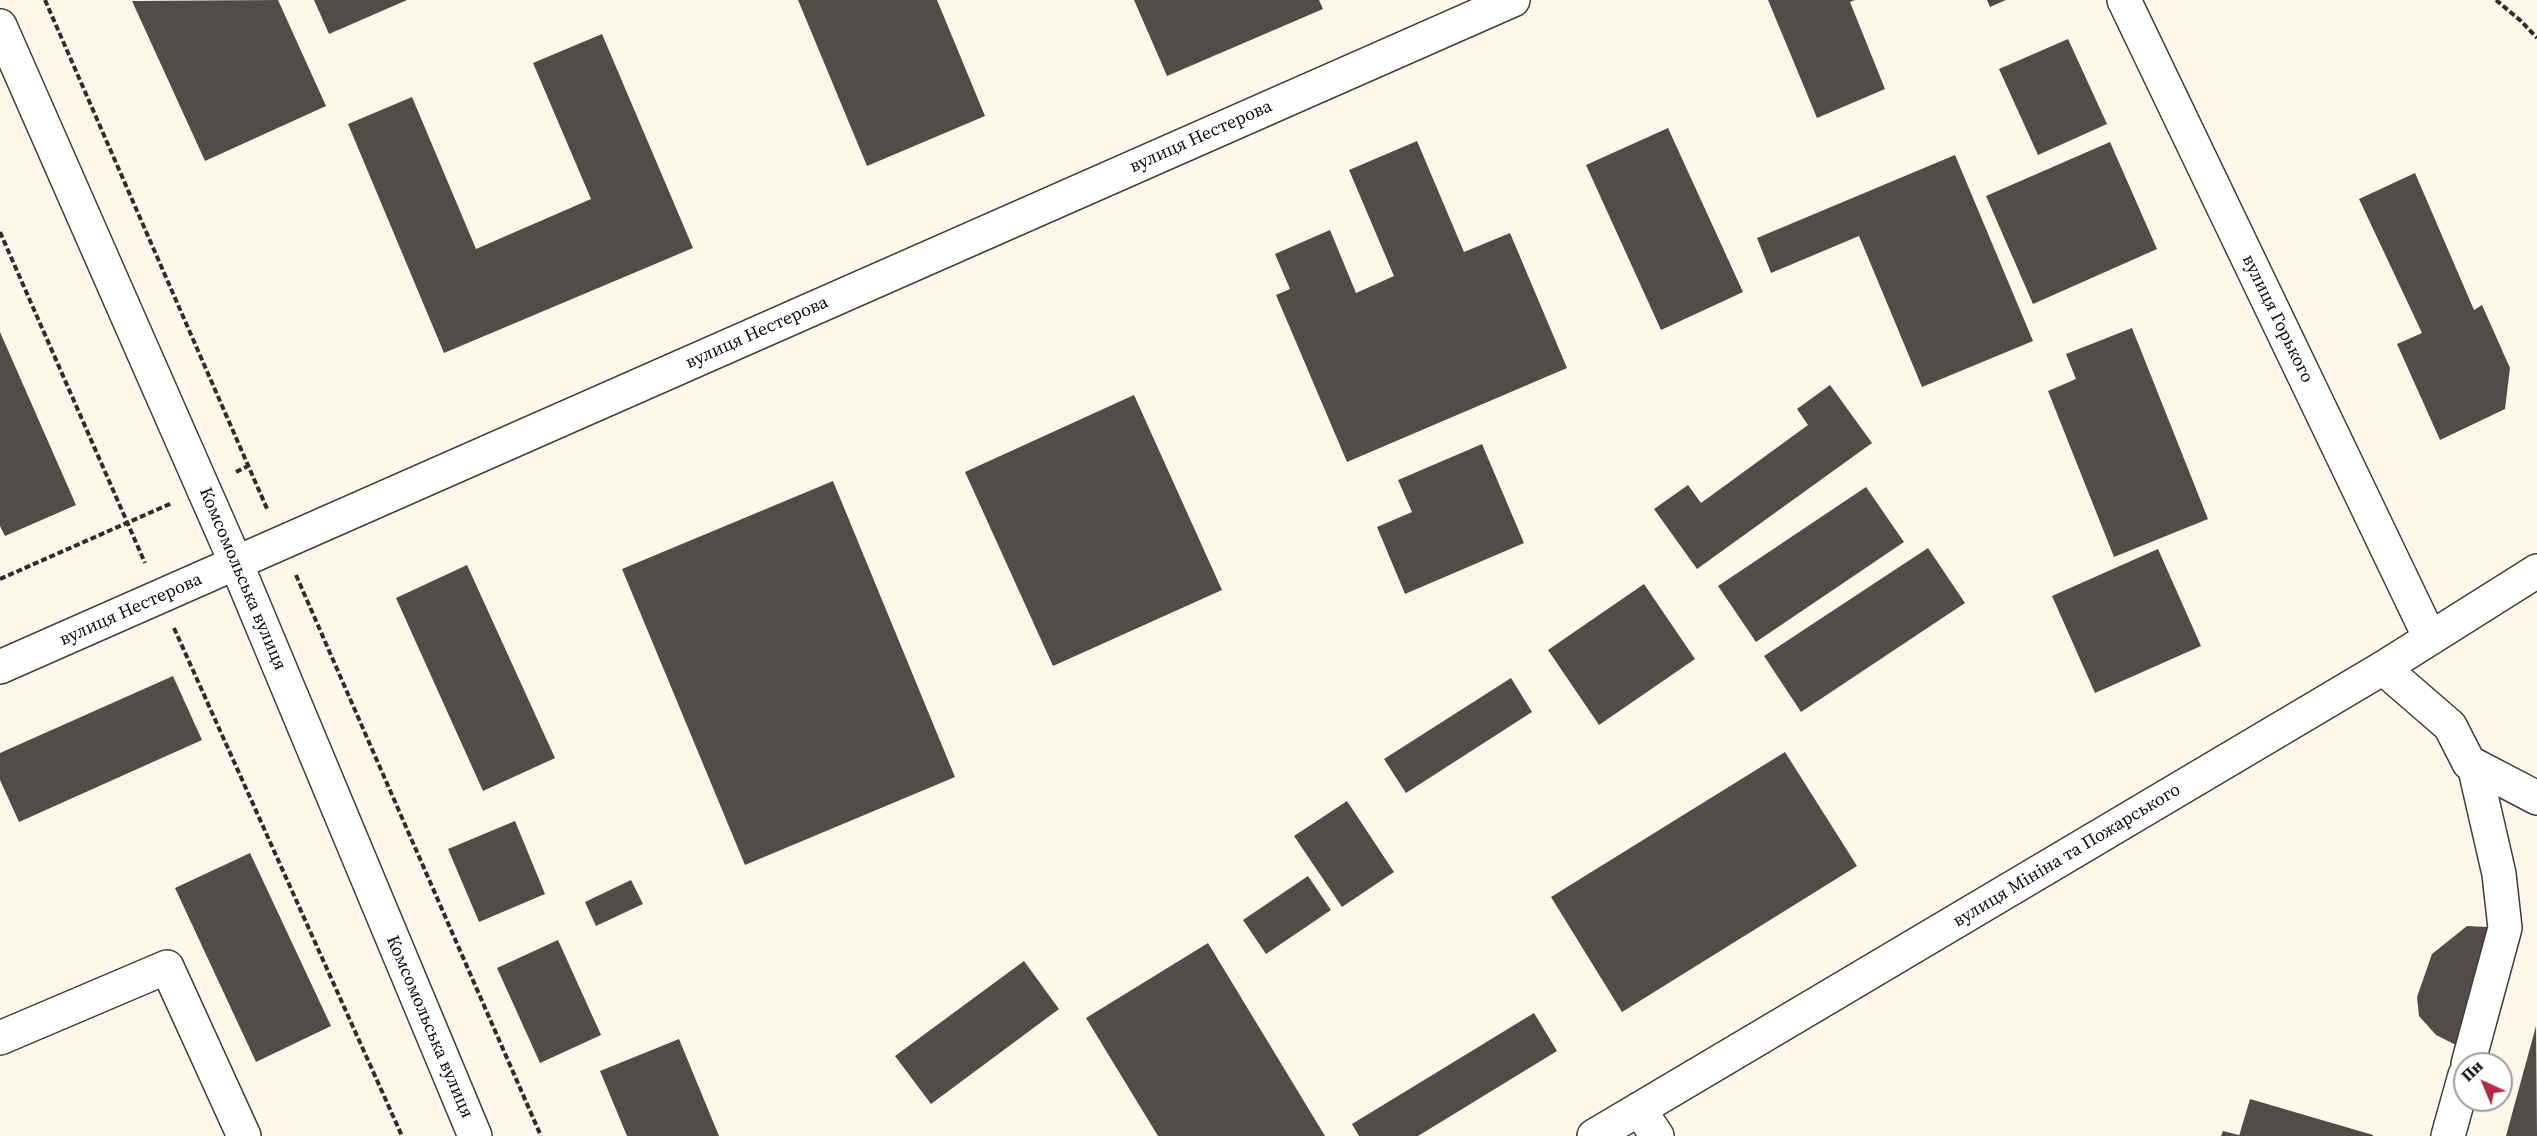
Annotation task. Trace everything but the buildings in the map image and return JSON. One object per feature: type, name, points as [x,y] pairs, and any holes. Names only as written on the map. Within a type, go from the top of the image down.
[{"type":"street","name":"вулиця Нестерова","points":[[0,667],[1513,0]]},
{"type":"street","name":"вулиця Горького","points":[[2124,0],[2430,638]]},
{"type":"street","name":"Комсомольська вулиця","points":[[0,26],[236,563],[475,1136]]},
{"type":"street","name":"вулиця Мініна та Пожарського","points":[[1594,1136],[2384,668],[2537,571]]},
{"type":"street","points":[[2384,668],[2450,726],[2469,763],[2537,798]]},
{"type":"street","points":[[2471,1052],[2505,928],[2499,874],[2474,765]]},
{"type":"street","points":[[0,1038],[167,967],[244,1136]]},
{"type":"street","points":[[1639,1109],[1657,1136]]},
{"type":"street","points":[[2448,1136],[2455,1112]]},
{"type":"path","points":[[2496,0],[2537,38]]},
{"type":"path","points":[[0,232],[127,523],[402,1136]]},
{"type":"path","points":[[0,579],[203,489],[248,466]]}]
